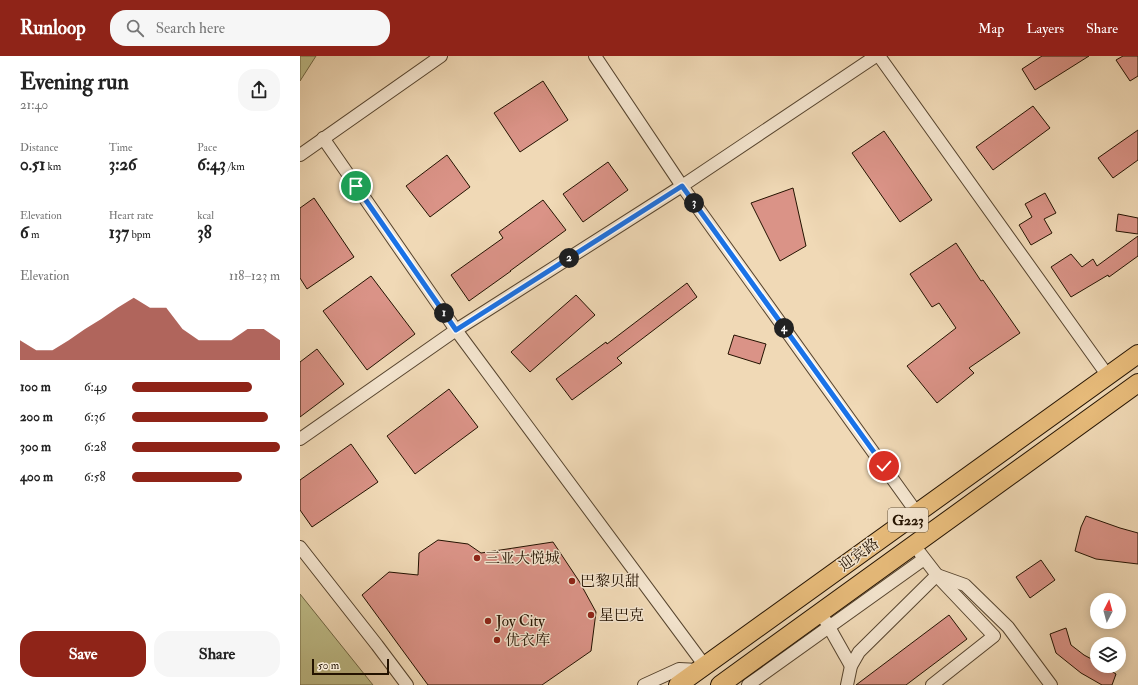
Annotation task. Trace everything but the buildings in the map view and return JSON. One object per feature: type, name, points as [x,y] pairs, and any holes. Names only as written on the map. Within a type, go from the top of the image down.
[{"type":"highway","name":"迎宾路","points":[[678,685],[1138,354]]},
{"type":"highway","name":"迎宾路","points":[[720,685],[825,619],[919,552],[1138,383]]},
{"type":"street","points":[[300,155],[441,56]]},
{"type":"street","points":[[595,56],[682,186],[917,513]]},
{"type":"street","points":[[300,439],[456,330],[682,186],[878,56],[1108,376]]},
{"type":"street","points":[[324,138],[456,330],[702,668]]},
{"type":"street","points":[[300,547],[377,645],[406,685]]},
{"type":"street","points":[[919,552],[937,576],[994,636]]},
{"type":"street","points":[[937,576],[965,585],[1008,627],[1051,685]]},
{"type":"street","points":[[847,685],[851,666],[859,652],[937,576]]},
{"type":"street","points":[[748,685],[825,619],[851,666]]},
{"type":"street","points":[[932,685],[994,636],[1008,627]]},
{"type":"street","points":[[644,685],[679,669],[702,668]]},
{"type":"shaded area","points":[[300,56],[316,56],[300,81]]},
{"type":"shaded area","points":[[300,594],[373,685],[300,685]]},
{"type":"place","name":"三亚大悦城","points":[[477,558]]},
{"type":"place","name":"巴黎贝甜","points":[[572,581]]},
{"type":"place","name":"星巴克","points":[[591,615]]},
{"type":"place","name":"Joy City","points":[[488,621]]},
{"type":"place","name":"优衣库","points":[[497,640]]},
{"type":"route","points":[[356,186],[456,330],[682,186],[884,466]]}]
